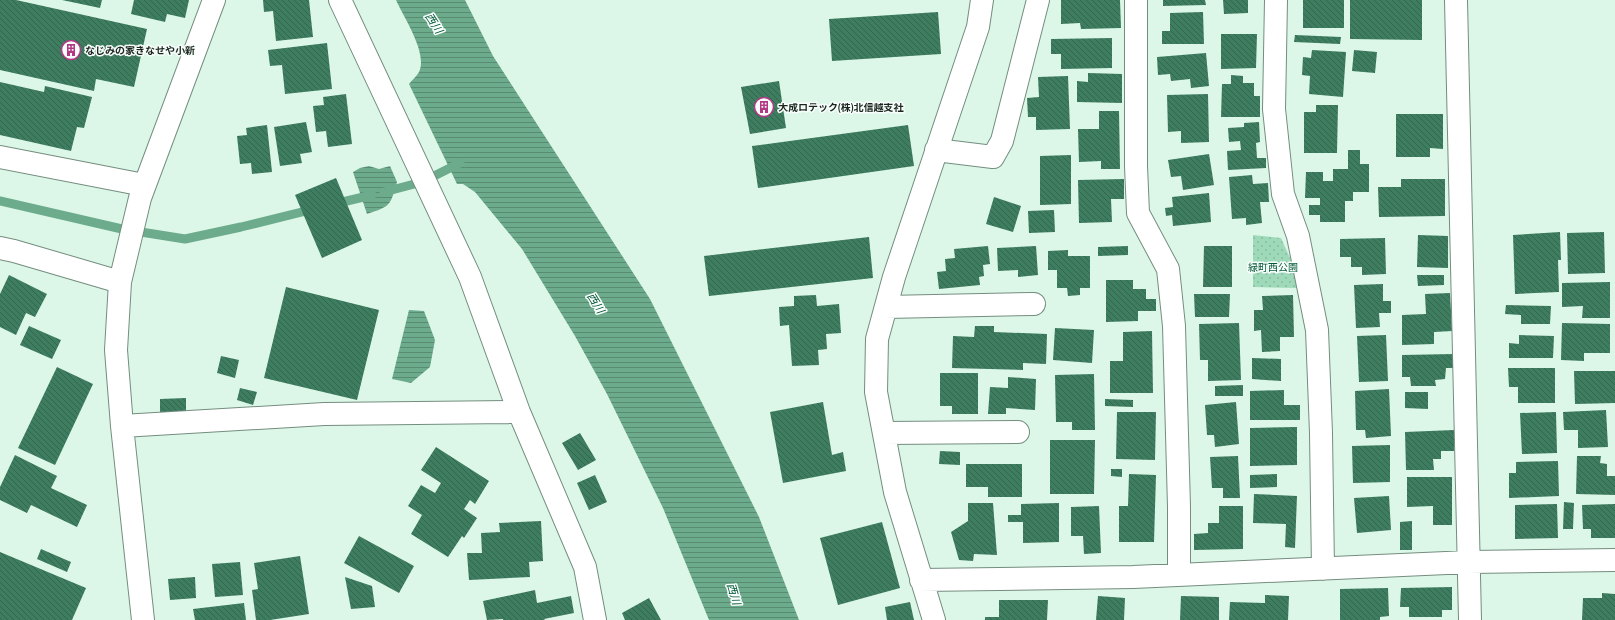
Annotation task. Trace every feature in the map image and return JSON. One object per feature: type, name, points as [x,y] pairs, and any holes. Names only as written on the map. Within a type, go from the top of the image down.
[{"type":"street","points":[[143,620],[122,426],[116,350],[121,275],[142,192],[214,0]]},
{"type":"street","points":[[340,0],[470,277],[519,412],[585,566],[595,620]]},
{"type":"street","points":[[934,620],[895,492],[876,392],[878,339],[894,277],[978,27],[982,0]]},
{"type":"street","points":[[936,150],[993,157],[1002,141],[1038,0]]},
{"type":"street","points":[[1136,0],[1136,166],[1138,213],[1168,269],[1174,326],[1179,506],[1179,575]]},
{"type":"street","points":[[1276,0],[1274,109],[1283,194],[1298,236],[1316,330],[1321,434],[1324,569]]},
{"type":"street","points":[[1456,0],[1470,620]]},
{"type":"street","points":[[0,157],[142,192]]},
{"type":"street","points":[[0,248],[121,275]]},
{"type":"street","points":[[886,307],[1034,304]]},
{"type":"street","points":[[122,426],[324,414],[519,412]]},
{"type":"street","points":[[884,433],[1018,432]]},
{"type":"street","points":[[921,580],[1133,577],[1469,562],[1615,560]]},
{"type":"green space","name":"緑町西公園","points":[[1253,235],[1281,238],[1294,267],[1298,288],[1253,287]]},
{"type":"water","name":"西川","points":[[396,0],[465,0],[493,56],[650,299],[759,517],[799,620],[709,620],[663,508],[607,394],[575,336],[522,249],[475,192],[463,184],[457,184],[409,84],[419,72],[421,64],[420,55],[414,36]]},
{"type":"water","points":[[369,166],[379,169],[390,166],[397,182],[391,201],[385,207],[367,214],[353,172],[360,168]]},
{"type":"water","points":[[409,310],[424,311],[435,340],[430,367],[411,383],[392,379]]},
{"type":"building","name":"なじみの家きなせや小新","points":[[0,0],[16,0],[147,29],[134,87],[96,79],[94,91],[0,70]]},
{"type":"building","points":[[62,0],[102,0],[100,8]]},
{"type":"building","points":[[134,0],[189,0],[185,18],[167,14],[165,22],[131,14]]},
{"type":"building","points":[[263,0],[309,0],[313,37],[276,41],[273,11],[264,12]]},
{"type":"building","points":[[1061,0],[1120,0],[1121,28],[1081,29],[1080,23],[1061,24]]},
{"type":"building","points":[[1163,0],[1205,0],[1206,5],[1163,6]]},
{"type":"building","points":[[1223,0],[1248,0],[1248,13],[1224,14]]},
{"type":"building","points":[[1303,0],[1344,0],[1344,28],[1303,28]]},
{"type":"building","points":[[1350,0],[1422,0],[1422,40],[1350,39]]},
{"type":"building","points":[[938,12],[941,54],[832,61],[829,19]]},
{"type":"building","points":[[1203,12],[1204,44],[1162,44],[1162,31],[1170,31],[1170,13]]},
{"type":"building","points":[[1221,34],[1257,34],[1256,68],[1221,69]]},
{"type":"building","points":[[1295,35],[1341,37],[1340,44],[1294,42]]},
{"type":"building","points":[[1112,38],[1112,68],[1061,69],[1061,54],[1051,54],[1051,39]]},
{"type":"building","points":[[327,43],[332,89],[285,94],[282,65],[270,66],[268,50]]},
{"type":"building","points":[[1312,50],[1346,52],[1343,97],[1309,94],[1310,76],[1302,75],[1303,57],[1311,58]]},
{"type":"building","points":[[1354,50],[1377,52],[1375,73],[1352,71]]},
{"type":"building","points":[[1206,53],[1209,86],[1191,88],[1190,79],[1171,81],[1170,74],[1158,75],[1157,57]]},
{"type":"building","points":[[1088,73],[1122,74],[1122,103],[1077,102],[1077,81],[1088,82]]},
{"type":"building","points":[[1231,75],[1243,76],[1243,83],[1254,83],[1254,96],[1260,96],[1260,117],[1221,117],[1222,84],[1231,84]]},
{"type":"building","points":[[1068,76],[1070,129],[1036,130],[1036,117],[1028,117],[1027,98],[1039,97],[1038,77]]},
{"type":"building","name":"大成ロテック(株)北信越支社","points":[[779,81],[786,128],[750,134],[741,87]]},
{"type":"building","points":[[0,82],[44,92],[45,86],[92,97],[84,128],[77,127],[71,151],[0,135]]},
{"type":"building","points":[[346,94],[352,144],[328,147],[326,131],[316,132],[313,106],[324,105],[323,97]]},
{"type":"building","points":[[1208,94],[1209,142],[1181,143],[1181,131],[1168,132],[1167,95]]},
{"type":"building","points":[[1316,105],[1338,105],[1337,153],[1304,153],[1304,112],[1316,112]]},
{"type":"building","points":[[1099,111],[1119,111],[1120,169],[1101,169],[1101,161],[1079,162],[1078,129],[1099,129]]},
{"type":"building","points":[[1396,114],[1443,114],[1443,149],[1430,148],[1430,157],[1396,157]]},
{"type":"building","points":[[306,122],[312,152],[300,154],[302,163],[280,166],[274,127]]},
{"type":"building","points":[[1259,122],[1260,142],[1256,143],[1257,158],[1266,158],[1266,168],[1228,170],[1227,151],[1241,150],[1240,141],[1229,142],[1228,128],[1244,127],[1244,123]]},
{"type":"building","points":[[267,125],[272,172],[252,174],[251,163],[240,164],[237,136],[247,135],[246,128]]},
{"type":"building","points":[[908,125],[914,166],[758,188],[752,146]]},
{"type":"building","points":[[1348,150],[1360,150],[1360,164],[1369,164],[1369,192],[1353,192],[1353,201],[1345,201],[1345,222],[1320,222],[1320,215],[1309,215],[1309,205],[1320,205],[1320,198],[1305,198],[1306,172],[1323,172],[1323,181],[1333,181],[1333,169],[1348,169]]},
{"type":"building","points":[[1209,154],[1214,185],[1183,190],[1181,176],[1171,177],[1168,160]]},
{"type":"building","points":[[1071,155],[1071,204],[1040,205],[1040,156]]},
{"type":"building","points":[[1252,175],[1253,184],[1268,183],[1269,202],[1260,202],[1262,223],[1246,225],[1246,218],[1232,219],[1229,177]]},
{"type":"building","points":[[336,178],[362,240],[322,258],[295,195]]},
{"type":"building","points":[[1124,179],[1124,199],[1111,199],[1112,222],[1079,223],[1078,180]]},
{"type":"building","points":[[1401,179],[1445,179],[1445,216],[1379,217],[1378,187],[1401,187]]},
{"type":"building","points":[[1209,193],[1211,222],[1173,226],[1172,215],[1166,216],[1165,208],[1173,207],[1172,197]]},
{"type":"building","points":[[994,197],[1021,206],[1013,232],[986,224]]},
{"type":"building","points":[[1054,210],[1055,232],[1029,233],[1028,211]]},
{"type":"building","points":[[1560,232],[1561,260],[1558,260],[1559,292],[1515,294],[1513,235]]},
{"type":"building","points":[[1604,232],[1605,273],[1568,274],[1567,233]]},
{"type":"building","points":[[1418,235],[1448,236],[1448,268],[1417,267]]},
{"type":"building","points":[[869,237],[873,278],[709,296],[704,256]]},
{"type":"building","points":[[1385,238],[1386,274],[1362,275],[1362,267],[1351,267],[1351,257],[1340,257],[1340,239]]},
{"type":"building","points":[[988,246],[990,264],[983,265],[984,276],[979,277],[980,285],[939,289],[937,272],[946,271],[945,259],[955,258],[954,249]]},
{"type":"building","points":[[1036,246],[1038,275],[1018,277],[1018,270],[998,271],[997,248]]},
{"type":"building","points":[[1128,246],[1128,255],[1098,256],[1098,247]]},
{"type":"building","points":[[1204,246],[1232,246],[1232,287],[1203,287]]},
{"type":"building","points":[[1068,250],[1068,256],[1090,256],[1090,288],[1080,288],[1080,295],[1068,296],[1067,288],[1057,288],[1057,270],[1048,270],[1048,251]]},
{"type":"building","points":[[9,275],[47,294],[35,317],[26,313],[16,335],[0,327],[0,294]]},
{"type":"building","points":[[1417,275],[1444,275],[1444,285],[1418,286]]},
{"type":"building","points":[[1106,280],[1133,280],[1133,289],[1146,289],[1146,299],[1156,299],[1156,311],[1138,311],[1138,321],[1106,322]]},
{"type":"building","points":[[1610,282],[1610,318],[1582,318],[1583,306],[1562,307],[1562,283]]},
{"type":"building","points":[[1383,284],[1383,301],[1391,301],[1391,313],[1379,313],[1380,327],[1356,328],[1354,285]]},
{"type":"building","points":[[286,287],[379,310],[357,400],[264,378]]},
{"type":"building","points":[[1450,293],[1452,331],[1434,332],[1434,344],[1402,345],[1402,315],[1426,314],[1425,294]]},
{"type":"building","points":[[1194,294],[1230,294],[1229,317],[1195,317]]},
{"type":"building","points":[[816,295],[817,306],[839,304],[841,333],[826,334],[827,349],[818,350],[819,365],[792,366],[789,325],[780,326],[779,307],[794,306],[794,296]]},
{"type":"building","points":[[1293,295],[1294,337],[1280,337],[1280,351],[1262,352],[1261,330],[1254,331],[1254,310],[1263,310],[1262,296]]},
{"type":"building","points":[[1506,305],[1551,306],[1550,324],[1521,324],[1521,315],[1505,314]]},
{"type":"building","points":[[1239,323],[1241,380],[1208,381],[1208,360],[1200,360],[1199,324]]},
{"type":"building","points":[[1562,323],[1610,324],[1610,353],[1584,353],[1584,361],[1561,360]]},
{"type":"building","points":[[29,326],[61,340],[52,359],[20,345]]},
{"type":"building","points":[[975,326],[994,326],[994,332],[1047,334],[1046,364],[1023,363],[1023,370],[952,368],[953,336],[974,337]]},
{"type":"building","points":[[1055,328],[1094,330],[1092,363],[1053,360]]},
{"type":"building","points":[[1152,331],[1153,393],[1110,393],[1110,361],[1123,361],[1123,332]]},
{"type":"building","points":[[1386,335],[1388,381],[1359,382],[1357,336]]},
{"type":"building","points":[[1519,335],[1554,336],[1553,358],[1509,358],[1509,343],[1519,344]]},
{"type":"building","points":[[1454,354],[1454,368],[1446,368],[1445,379],[1435,380],[1436,386],[1411,386],[1410,377],[1402,377],[1402,355]]},
{"type":"building","points":[[221,356],[239,360],[235,378],[217,373]]},
{"type":"building","points":[[1252,358],[1281,359],[1281,381],[1252,379]]},
{"type":"building","points":[[57,367],[93,384],[55,465],[18,448]]},
{"type":"building","points":[[1508,368],[1555,368],[1555,403],[1518,403],[1518,387],[1509,387]]},
{"type":"building","points":[[1574,371],[1615,371],[1615,403],[1575,404]]},
{"type":"building","points":[[940,373],[978,373],[978,414],[952,414],[952,406],[940,406]]},
{"type":"building","points":[[1094,374],[1095,430],[1072,430],[1072,422],[1056,422],[1055,375]]},
{"type":"building","points":[[1008,377],[1036,379],[1035,410],[1006,408],[1006,414],[988,414],[990,387],[1008,388]]},
{"type":"building","points":[[1243,385],[1243,396],[1215,396],[1215,386]]},
{"type":"building","points":[[240,388],[257,392],[253,405],[237,400]]},
{"type":"building","points":[[1389,389],[1391,436],[1366,438],[1365,430],[1356,430],[1355,391]]},
{"type":"building","points":[[1284,390],[1284,405],[1300,405],[1300,420],[1250,420],[1250,391]]},
{"type":"building","points":[[1405,392],[1428,392],[1428,409],[1405,408]]},
{"type":"building","points":[[186,398],[186,415],[160,416],[160,399]]},
{"type":"building","points":[[1105,399],[1133,400],[1133,407],[1105,406]]},
{"type":"building","points":[[823,402],[832,455],[843,452],[846,471],[783,483],[770,412]]},
{"type":"building","points":[[1236,402],[1239,444],[1215,447],[1214,435],[1207,435],[1205,405]]},
{"type":"building","points":[[1606,410],[1608,447],[1578,448],[1578,430],[1564,430],[1563,412]]},
{"type":"building","points":[[1117,412],[1156,412],[1155,460],[1116,459]]},
{"type":"building","points":[[1556,412],[1557,453],[1522,454],[1520,413]]},
{"type":"building","points":[[1297,427],[1297,465],[1250,466],[1250,428]]},
{"type":"building","points":[[1454,430],[1454,451],[1441,451],[1441,459],[1433,459],[1434,470],[1406,470],[1405,432]]},
{"type":"building","points":[[580,433],[596,460],[578,470],[562,443]]},
{"type":"building","points":[[1050,440],[1095,440],[1094,494],[1050,494]]},
{"type":"building","points":[[1390,445],[1390,482],[1353,483],[1352,446]]},
{"type":"building","points":[[436,447],[489,481],[475,504],[470,500],[464,509],[477,518],[464,538],[462,536],[448,557],[411,534],[422,515],[408,506],[421,485],[435,493],[441,483],[421,470]]},
{"type":"building","points":[[940,451],[960,452],[960,465],[939,464]]},
{"type":"building","points":[[15,455],[57,476],[51,488],[87,505],[77,527],[31,505],[27,513],[0,500],[0,487]]},
{"type":"building","points":[[1238,456],[1240,498],[1223,498],[1223,488],[1212,488],[1210,457]]},
{"type":"building","points":[[1577,456],[1601,456],[1600,463],[1607,464],[1607,476],[1615,476],[1615,495],[1576,494]]},
{"type":"building","points":[[1558,461],[1559,496],[1509,498],[1509,473],[1516,473],[1516,462]]},
{"type":"building","points":[[966,464],[1022,464],[1022,497],[988,497],[988,487],[966,487]]},
{"type":"building","points":[[1111,469],[1122,469],[1122,477],[1111,476]]},
{"type":"building","points":[[1129,474],[1156,475],[1154,542],[1119,542],[1119,506],[1128,506]]},
{"type":"building","points":[[1277,474],[1277,487],[1250,488],[1250,475]]},
{"type":"building","points":[[595,475],[607,502],[589,510],[577,483]]},
{"type":"building","points":[[1407,477],[1452,477],[1452,525],[1433,525],[1433,506],[1407,507]]},
{"type":"building","points":[[1254,494],[1297,496],[1295,548],[1285,547],[1286,524],[1253,523]]},
{"type":"building","points":[[1389,496],[1391,530],[1357,533],[1354,498]]},
{"type":"building","points":[[1564,502],[1574,503],[1573,529],[1563,529]]},
{"type":"building","points":[[968,503],[993,503],[997,555],[974,554],[973,561],[959,560],[951,532],[968,521]]},
{"type":"building","points":[[1059,503],[1059,542],[1023,543],[1023,522],[1008,522],[1008,515],[1021,515],[1021,504]]},
{"type":"building","points":[[1557,504],[1558,538],[1515,539],[1515,505]]},
{"type":"building","points":[[1615,504],[1615,538],[1591,538],[1591,529],[1583,529],[1582,505]]},
{"type":"building","points":[[1099,506],[1101,553],[1084,554],[1083,536],[1071,536],[1071,507]]},
{"type":"building","points":[[1219,506],[1243,506],[1243,549],[1194,550],[1194,534],[1208,533],[1208,523],[1219,523]]},
{"type":"building","points":[[541,521],[543,561],[529,562],[530,577],[469,580],[467,553],[482,553],[481,533],[500,532],[499,523]]},
{"type":"building","points":[[1412,521],[1412,550],[1400,550],[1400,522]]},
{"type":"building","points":[[882,522],[900,588],[838,605],[820,538]]},
{"type":"building","points":[[359,536],[414,566],[399,593],[344,563]]},
{"type":"building","points":[[41,549],[71,562],[67,572],[37,559]]},
{"type":"building","points":[[0,552],[86,588],[72,620],[0,620]]},
{"type":"building","points":[[300,556],[309,614],[270,620],[256,620],[252,590],[258,589],[254,563]]},
{"type":"building","points":[[240,562],[243,595],[215,597],[212,564]]},
{"type":"building","points":[[195,577],[196,598],[170,600],[168,579]]},
{"type":"building","points":[[345,577],[372,586],[375,607],[351,609]]},
{"type":"building","points":[[1452,587],[1452,610],[1442,610],[1442,617],[1409,617],[1409,607],[1400,607],[1401,588]]},
{"type":"building","points":[[1388,588],[1389,616],[1380,617],[1380,620],[1340,620],[1340,589]]},
{"type":"building","points":[[535,590],[537,603],[571,596],[574,613],[544,619],[545,620],[487,620],[483,601]]},
{"type":"building","points":[[1602,593],[1615,594],[1615,620],[1582,620],[1583,598],[1602,598]]},
{"type":"building","points":[[1265,595],[1289,596],[1288,620],[1229,620],[1230,602],[1265,603]]},
{"type":"building","points":[[1098,596],[1125,598],[1124,620],[1096,620]]},
{"type":"building","points":[[1181,596],[1219,597],[1219,620],[1180,620]]},
{"type":"building","points":[[649,598],[661,620],[625,620],[622,613]]},
{"type":"building","points":[[999,600],[1048,600],[1047,620],[985,620],[985,617],[999,617]]},
{"type":"building","points":[[910,602],[914,620],[887,620],[885,607]]},
{"type":"building","points":[[244,603],[246,620],[195,620],[193,609]]},
{"type":"waterway","points":[[384,192],[422,182],[460,163]]},
{"type":"waterway","points":[[334,204],[372,195]]},
{"type":"waterway","points":[[0,201],[122,229],[185,239],[314,209]]},
{"type":"place","name":"なじみの家きなせや小新","points":[[71,50]]},
{"type":"place","name":"大成ロテック(株)北信越支社","points":[[764,107]]}]
